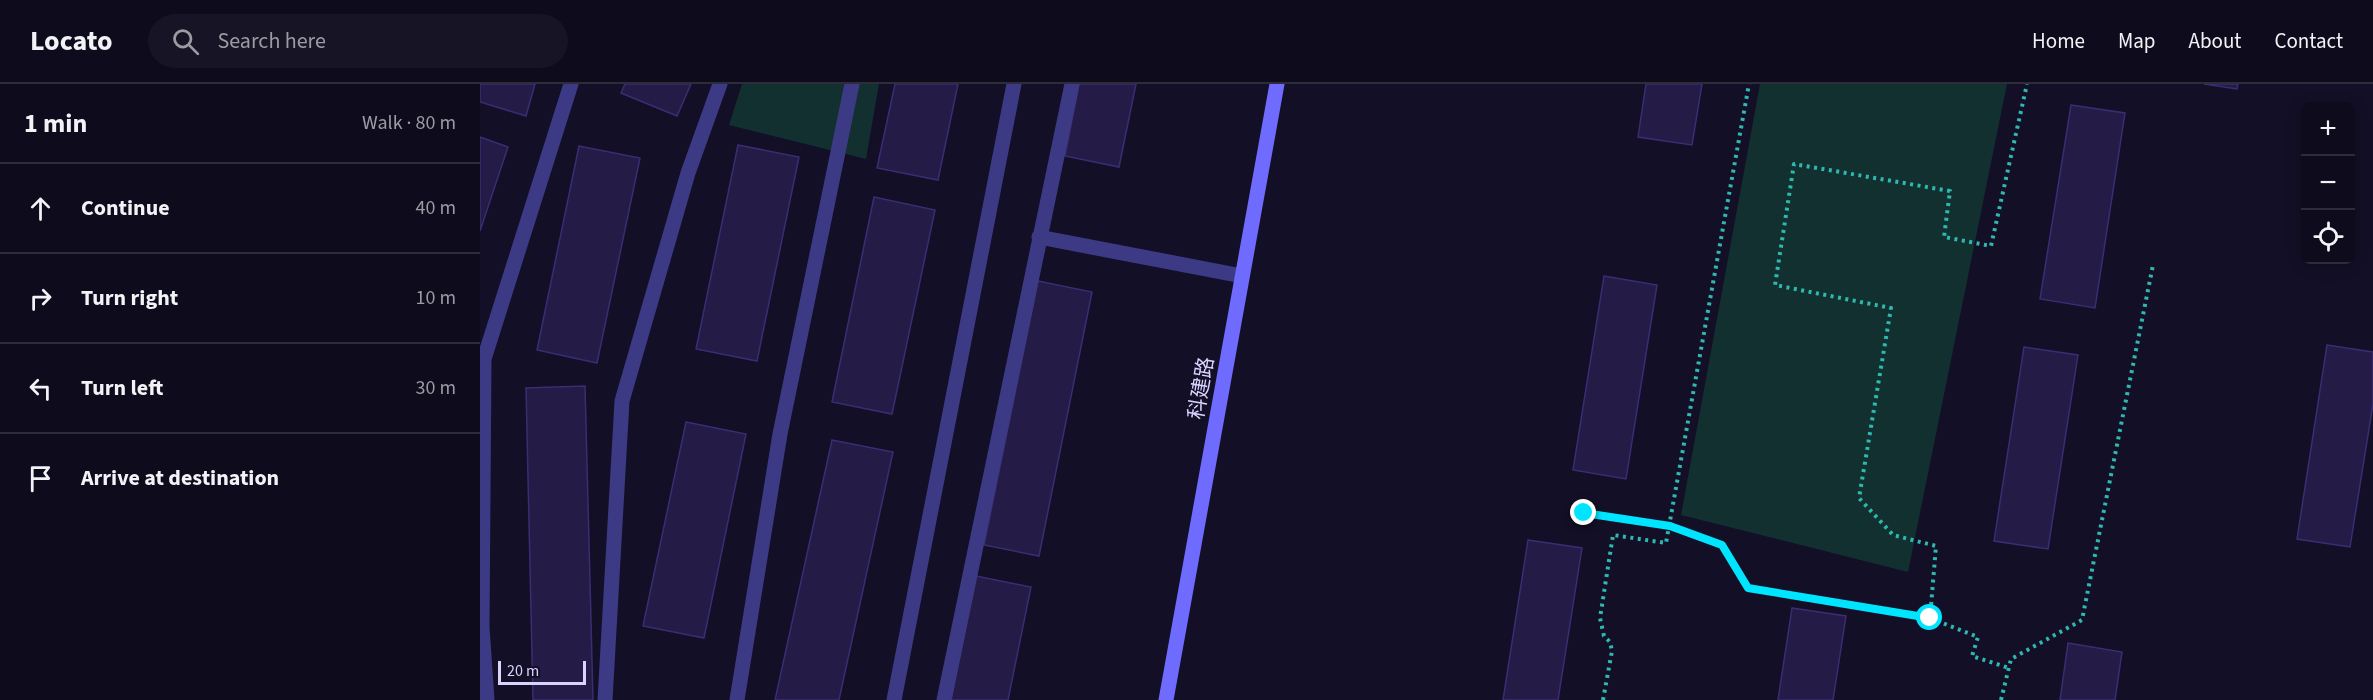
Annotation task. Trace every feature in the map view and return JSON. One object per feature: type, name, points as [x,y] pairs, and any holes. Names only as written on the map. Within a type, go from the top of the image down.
[{"type":"main road","name":"科建路","points":[[1168,699],[1277,84]]},
{"type":"street","points":[[487,700],[482,627],[482,358],[571,84]]},
{"type":"street","points":[[605,700],[622,401],[688,173],[720,84]]},
{"type":"street","points":[[737,700],[780,434],[852,84]]},
{"type":"street","points":[[894,700],[1014,84]]},
{"type":"street","points":[[944,700],[1072,84]]},
{"type":"street","points":[[1039,237],[1242,276]]},
{"type":"path","points":[[1603,700],[1612,651],[1610,642],[1604,636],[1600,618],[1613,535],[1666,543],[1749,84]]},
{"type":"path","points":[[1930,618],[1936,546],[1893,535],[1859,498],[1891,308],[1775,285],[1794,164],[1950,191],[1944,237],[1991,246],[2027,84]]},
{"type":"path","points":[[2001,700],[2011,659],[2082,620],[2153,265]]},
{"type":"path","points":[[1584,513],[1670,526],[1722,545],[1748,588],[1930,618],[1978,637],[1972,656],[2009,668]]},
{"type":"green space","points":[[742,84],[879,84],[866,159],[729,125]]},
{"type":"green space","points":[[1760,84],[2007,84],[1908,572],[1681,515]]},
{"type":"building","points":[[480,84],[535,84],[526,116],[480,102]]},
{"type":"building","points":[[625,84],[691,84],[677,116],[621,93]]},
{"type":"building","points":[[895,84],[958,84],[938,180],[877,168]]},
{"type":"building","points":[[1079,84],[1136,84],[1119,167],[1065,156]]},
{"type":"building","points":[[1646,84],[1702,84],[1692,145],[1638,137]]},
{"type":"building","points":[[2204,84],[2238,84],[2237,89]]},
{"type":"building","points":[[2071,105],[2125,113],[2095,308],[2040,299]]},
{"type":"building","points":[[480,137],[508,147],[480,231]]},
{"type":"building","points":[[738,145],[799,157],[757,361],[696,349]]},
{"type":"building","points":[[579,146],[640,158],[597,363],[537,350]]},
{"type":"building","points":[[874,197],[935,210],[892,414],[832,402]]},
{"type":"building","points":[[1604,276],[1657,285],[1626,479],[1573,470]]},
{"type":"building","points":[[1038,281],[1092,292],[1039,556],[984,545]]},
{"type":"building","points":[[2327,345],[2373,352],[2373,404],[2350,547],[2297,539]]},
{"type":"building","points":[[2024,347],[2078,355],[2048,549],[1994,541]]},
{"type":"building","points":[[585,386],[593,700],[533,700],[526,388]]},
{"type":"building","points":[[686,422],[746,434],[704,638],[643,626]]},
{"type":"building","points":[[832,440],[893,452],[839,700],[775,700]]},
{"type":"building","points":[[1528,540],[1582,548],[1558,700],[1503,700]]},
{"type":"building","points":[[976,576],[1031,587],[1008,700],[951,700]]},
{"type":"building","points":[[1792,608],[1846,616],[1833,700],[1778,700]]},
{"type":"building","points":[[2068,643],[2122,652],[2115,700],[2060,700]]},
{"type":"route","points":[[1584,513],[1670,526],[1722,545],[1748,588],[1930,618]]}]
